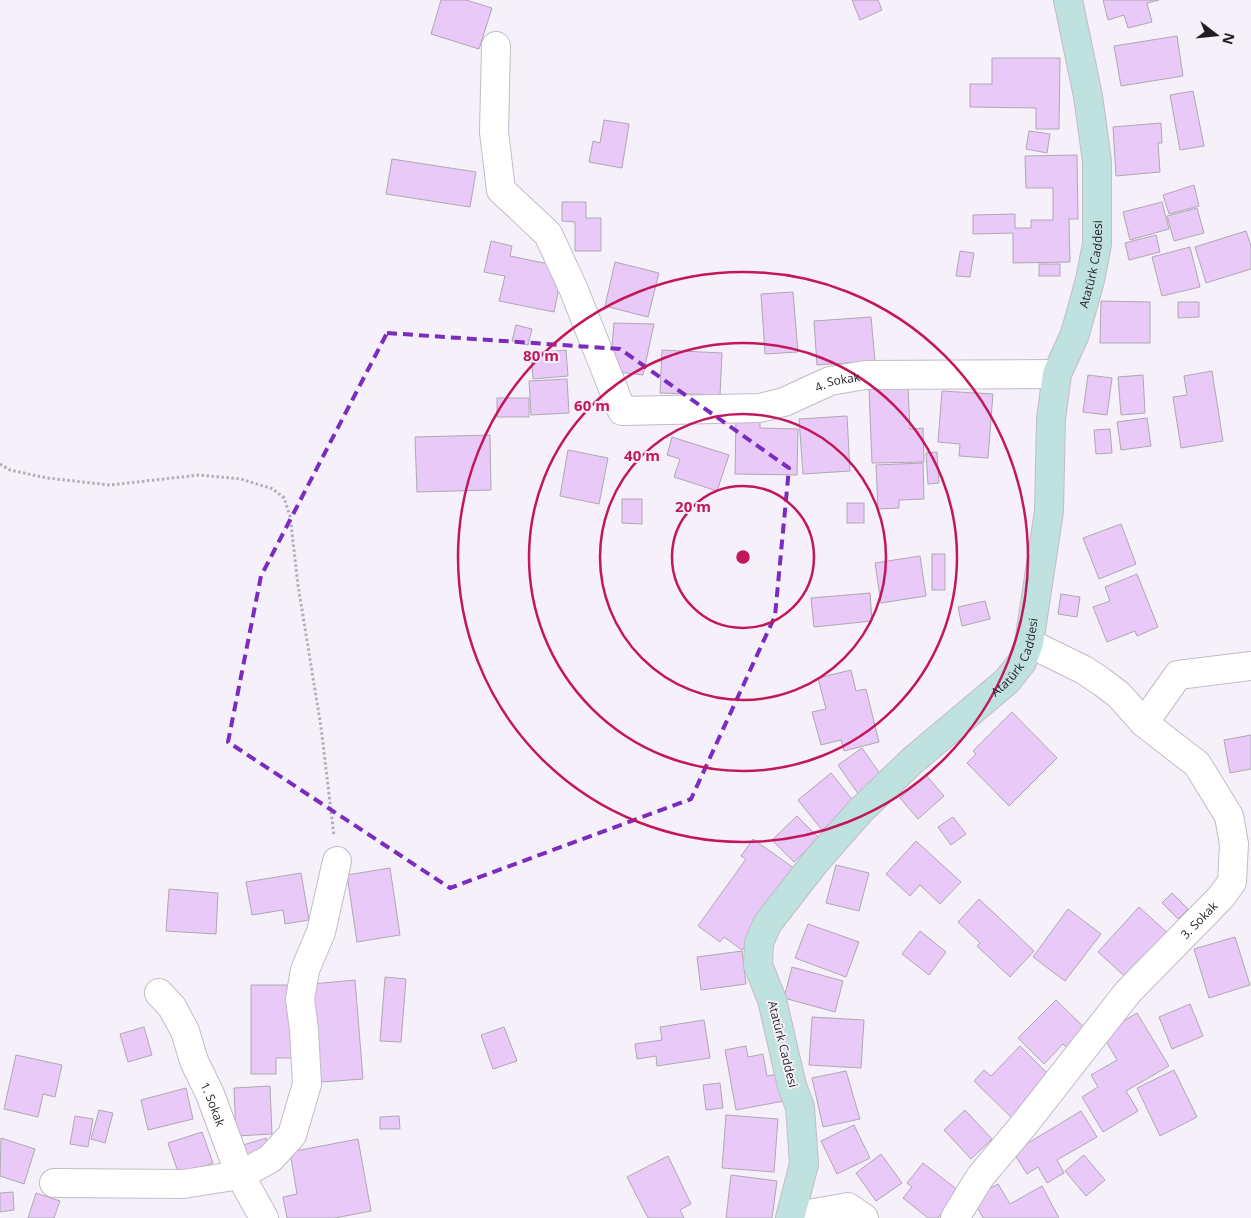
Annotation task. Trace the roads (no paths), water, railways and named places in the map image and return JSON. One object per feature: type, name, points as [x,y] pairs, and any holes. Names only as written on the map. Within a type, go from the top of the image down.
[{"type":"street","name":"Atatürk Caddesi","points":[[791,1217],[804,1164],[800,1107],[792,1086],[772,1000],[758,964],[759,943],[767,924],[816,861],[861,810],[912,761],[1007,681],[1022,662],[1029,643],[1049,511],[1051,419],[1057,374],[1075,334],[1090,280],[1097,244],[1096,152],[1088,96],[1068,0]]},
{"type":"street","name":"4. Sokak","points":[[496,46],[494,132],[501,190],[548,234],[573,288],[622,411],[760,408],[784,402],[830,381],[865,375],[1057,374]]},
{"type":"street","name":"3. Sokak","points":[[955,1218],[980,1177],[1128,992],[1232,882],[1234,844],[1229,816],[1197,764],[1144,723],[1119,695],[1102,682],[1084,670],[1029,643]]},
{"type":"street","points":[[1144,723],[1178,675],[1251,666]]},
{"type":"street","points":[[54,1183],[183,1184],[240,1175],[270,1159],[292,1135],[308,1084],[300,999],[303,980],[305,970],[321,932],[337,861]]},
{"type":"street","name":"1. Sokak","points":[[159,993],[172,1007],[185,1031],[194,1061],[210,1094],[240,1175],[264,1218]]},
{"type":"street","points":[[791,1217],[848,1207],[864,1218]]}]
